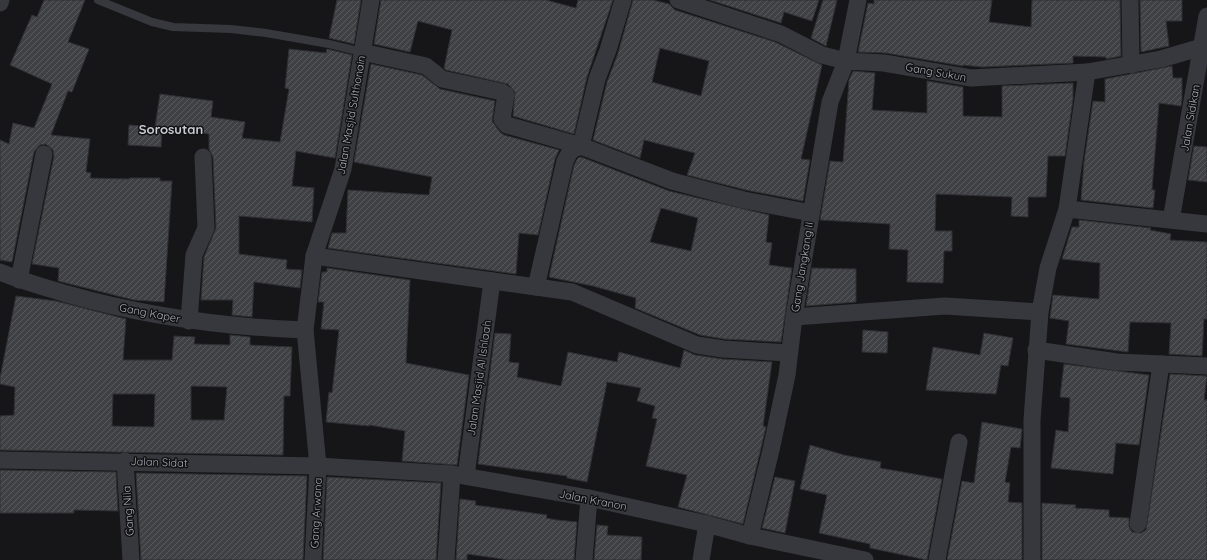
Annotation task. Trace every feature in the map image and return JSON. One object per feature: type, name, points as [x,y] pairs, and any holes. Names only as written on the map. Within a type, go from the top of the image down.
[{"type":"street","name":"Jalan Masjid Sulthonain","points":[[318,466],[304,330],[314,256],[343,169],[371,0]]},
{"type":"street","points":[[581,146],[597,79],[608,50],[623,0]]},
{"type":"street","name":"Gang Sukun","points":[[678,0],[781,34],[822,55],[846,61],[884,63],[971,78],[1087,72],[1131,65],[1202,47]]},
{"type":"street","name":"Gang Jangkang II","points":[[750,536],[772,450],[787,375],[794,316],[830,102],[846,61],[858,0]]},
{"type":"street","points":[[1130,0],[1131,65]]},
{"type":"street","name":"Jalan Sidikan","points":[[1171,220],[1207,16]]},
{"type":"street","points":[[362,52],[426,66],[442,79],[502,92],[506,95],[502,119],[507,125],[581,146],[672,181],[744,200],[811,213]]},
{"type":"street","points":[[1032,560],[1032,420],[1040,312],[1048,268],[1067,209],[1087,72]]},
{"type":"street","points":[[536,287],[565,161],[571,150],[581,146]]},
{"type":"street","points":[[19,280],[44,154]]},
{"type":"street","points":[[190,321],[194,255],[206,228],[203,156]]},
{"type":"street","points":[[1067,209],[1207,224]]},
{"type":"street","points":[[314,256],[572,292],[675,337],[697,344],[723,349],[789,353]]},
{"type":"street","name":"Gang Kaper","points":[[0,272],[19,280],[102,304],[190,321],[247,327],[304,330]]},
{"type":"street","name":"Jalan Masjid Al Ishlaah","points":[[446,560],[492,281]]},
{"type":"street","points":[[794,316],[945,306],[1040,312]]},
{"type":"street","points":[[1036,350],[1105,361],[1207,366]]},
{"type":"street","points":[[1138,524],[1161,364]]},
{"type":"street","points":[[937,560],[959,442]]},
{"type":"street","name":"Jalan Sidat","points":[[0,460],[125,461],[318,466]]},
{"type":"street","name":"Gang Nila","points":[[125,461],[131,560]]},
{"type":"street","name":"Jalan Kranon","points":[[318,466],[459,475],[589,498],[707,524],[750,536],[865,560]]},
{"type":"street","name":"Gang Arwana","points":[[313,560],[318,466]]},
{"type":"street","points":[[584,560],[589,498]]},
{"type":"street","points":[[701,560],[707,524]]},
{"type":"lane","points":[[98,0],[152,22],[173,27],[231,29],[266,33],[329,44],[362,52]]},
{"type":"building","points":[[44,0],[85,0],[68,42],[89,49],[72,92],[68,91],[51,135],[90,139],[86,172],[91,173],[90,178],[160,178],[160,181],[172,181],[164,302],[134,300],[58,281],[59,268],[32,264],[54,156],[53,150],[46,144],[40,145],[34,152],[12,262],[0,260],[0,140],[9,144],[13,123],[34,128],[52,84],[10,65],[32,15],[37,17]]},
{"type":"building","points":[[337,0],[361,0],[354,44],[329,38]]},
{"type":"building","points":[[381,0],[546,0],[576,8],[578,0],[613,0],[587,77],[574,134],[513,116],[515,92],[508,84],[446,70],[444,68],[452,30],[418,21],[410,52],[374,44]]},
{"type":"building","points":[[633,0],[653,0],[669,4],[675,10],[775,42],[822,65],[801,159],[810,160],[803,201],[746,190],[687,175],[695,153],[644,140],[640,158],[593,140],[607,82],[618,53]],"holes":[[[660,48],[709,61],[701,96],[652,82]]]},
{"type":"building","points":[[710,0],[819,0],[812,21],[784,12],[781,23]]},
{"type":"building","points":[[823,0],[837,0],[826,46],[811,38]]},
{"type":"building","points":[[874,0],[992,0],[989,22],[1031,27],[1032,0],[1120,0],[1121,56],[1106,59],[1106,57],[1073,56],[1073,63],[982,67],[963,66],[886,53],[858,52],[868,3],[874,4]]},
{"type":"building","points":[[1140,0],[1182,0],[1182,21],[1166,21],[1169,46],[1141,52]]},
{"type":"building","points":[[289,49],[326,53],[327,49],[352,55],[335,158],[296,151],[292,186],[314,188],[312,222],[239,216],[239,254],[287,260],[286,269],[302,270],[300,288],[254,282],[252,317],[232,315],[233,300],[201,300],[204,257],[216,228],[213,157],[209,149],[209,134],[162,128],[161,147],[128,145],[129,125],[155,127],[160,94],[213,101],[211,117],[245,122],[242,138],[280,142],[289,89],[285,88]]},
{"type":"building","points":[[371,64],[422,75],[440,89],[495,101],[492,121],[500,132],[504,135],[559,150],[555,159],[538,235],[519,233],[516,274],[328,248],[332,233],[346,233],[348,190],[429,195],[432,177],[354,162]]},
{"type":"building","points":[[1172,66],[1173,78],[1182,78],[1182,99],[1181,106],[1159,103],[1152,190],[1155,190],[1153,208],[1081,200],[1084,162],[1093,101],[1105,102],[1105,79]]},
{"type":"building","points":[[853,71],[875,73],[872,110],[927,113],[927,81],[963,87],[963,116],[1002,117],[1002,86],[1073,83],[1073,99],[1065,156],[1048,156],[1046,197],[1028,197],[1028,217],[1011,216],[1012,197],[936,194],[935,231],[952,231],[952,251],[944,251],[943,283],[907,282],[908,250],[889,249],[890,224],[820,220],[830,161],[843,162],[849,80]]},
{"type":"building","points":[[1194,146],[1207,147],[1207,182],[1188,180]]},
{"type":"building","points":[[581,157],[669,191],[769,215],[766,242],[772,243],[769,265],[792,268],[781,342],[724,339],[700,335],[635,308],[636,298],[593,286],[549,277],[574,165],[578,158]],"holes":[[[661,208],[698,218],[691,251],[650,242]]]},
{"type":"building","points":[[1079,220],[1151,228],[1150,230],[1171,234],[1170,240],[1207,242],[1207,319],[1204,319],[1202,356],[1169,354],[1171,323],[1130,322],[1128,352],[1066,344],[1069,321],[1050,318],[1053,295],[1099,299],[1100,263],[1062,259],[1072,227],[1079,227]]},
{"type":"building","points":[[327,268],[410,280],[406,363],[469,375],[457,465],[402,461],[405,431],[369,425],[326,422],[329,392],[332,393],[339,330],[321,329],[324,302],[318,302],[322,272],[327,272]]},
{"type":"building","points":[[812,268],[856,269],[856,302],[806,306]]},
{"type":"building","points":[[16,296],[56,301],[126,319],[123,360],[172,360],[174,336],[195,337],[194,344],[230,345],[230,335],[250,337],[250,345],[292,347],[290,396],[284,396],[283,455],[0,450],[0,416],[14,415],[15,387],[0,384]],"holes":[[[191,386],[227,387],[224,420],[191,420]],[[113,394],[155,394],[154,427],[112,426]]]},
{"type":"building","points":[[863,330],[888,332],[887,353],[862,352]]},
{"type":"building","points":[[495,333],[511,334],[509,362],[519,363],[517,377],[561,386],[568,352],[617,362],[619,352],[680,368],[684,350],[695,355],[722,359],[772,362],[763,426],[766,427],[743,524],[678,507],[687,475],[646,466],[657,419],[652,418],[655,406],[637,401],[641,388],[607,382],[587,482],[567,478],[567,476],[478,464]]},
{"type":"building","points":[[984,333],[1013,338],[1008,366],[1001,365],[996,394],[926,390],[933,347],[980,355]]},
{"type":"building","points":[[1064,364],[1149,375],[1139,445],[1116,443],[1113,474],[1051,468],[1056,430],[1068,432],[1070,398],[1060,397]]},
{"type":"building","points":[[1170,374],[1207,376],[1204,400],[1207,400],[1207,560],[1042,560],[1042,503],[1076,505],[1075,508],[1109,510],[1109,517],[1129,518],[1129,527],[1132,532],[1141,533],[1146,530]]},
{"type":"building","points":[[982,422],[1022,429],[1020,448],[1011,447],[1005,482],[1010,483],[1008,502],[1022,503],[1022,560],[947,560],[962,481],[974,483]]},
{"type":"building","points":[[810,445],[844,455],[881,462],[880,468],[942,479],[927,560],[870,548],[870,544],[819,533],[827,495],[800,489]]},
{"type":"building","points":[[0,470],[116,472],[118,511],[74,510],[74,513],[0,513]]},
{"type":"building","points":[[136,473],[307,476],[303,560],[141,560]]},
{"type":"building","points":[[327,477],[441,483],[436,560],[323,560]]},
{"type":"building","points":[[775,477],[795,481],[785,533],[762,528]]},
{"type":"building","points":[[460,499],[476,501],[475,505],[547,515],[546,518],[577,522],[574,560],[509,560],[467,554],[467,560],[456,560]]},
{"type":"building","points":[[597,525],[608,526],[607,535],[642,537],[641,560],[594,560]]},
{"type":"district","name":"Sorosutan","points":[[171,129]]}]
